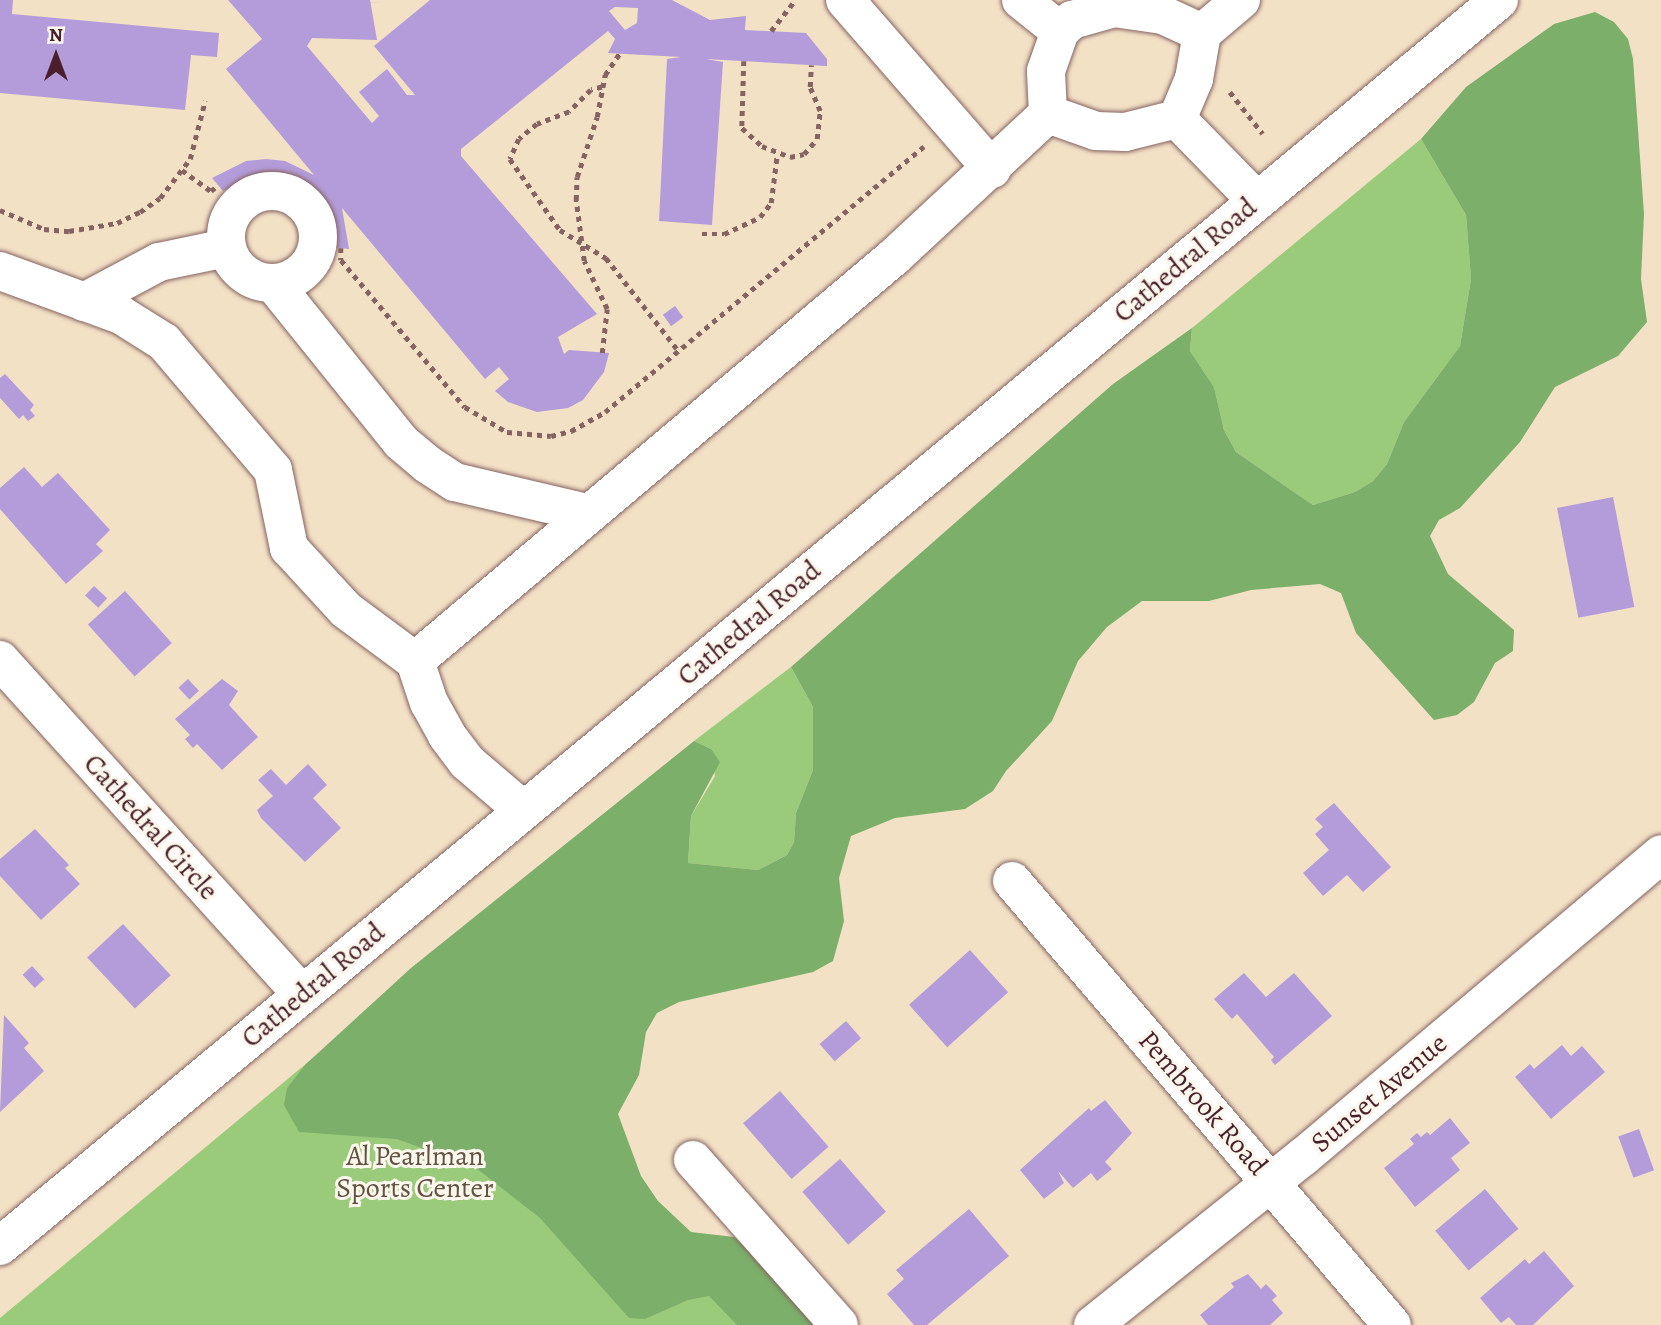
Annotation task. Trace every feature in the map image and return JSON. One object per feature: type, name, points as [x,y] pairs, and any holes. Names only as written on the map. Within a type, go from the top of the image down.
[{"type":"street","points":[[845,0],[992,169]]},
{"type":"street","points":[[1021,0],[1060,32]]},
{"type":"street","points":[[1177,120],[1194,79],[1202,33],[1241,0]]},
{"type":"street","name":"Cathedral Road","points":[[0,1246],[1499,0]]},
{"type":"street","points":[[415,661],[587,513],[774,360],[992,169],[1048,114],[1046,71],[1060,32],[1072,20],[1114,8],[1163,15],[1202,33]]},
{"type":"street","points":[[1048,114],[1096,131],[1125,132],[1177,120]]},
{"type":"street","points":[[1177,120],[1256,200]]},
{"type":"street","points":[[274,284],[304,271],[318,243],[317,227],[299,200],[269,191],[239,204],[227,225],[226,248],[244,274],[274,284],[401,442],[426,464],[455,481],[587,513]]},
{"type":"street","points":[[84,302],[159,262],[226,248]]},
{"type":"street","points":[[0,271],[144,326],[164,342],[273,470],[289,548],[346,610],[415,661],[429,704],[447,735],[467,762],[523,810]]},
{"type":"street","name":"Cathedral Circle","points":[[0,660],[302,994]]},
{"type":"street","name":"Sunset Avenue","points":[[1093,1325],[1271,1181],[1661,854]]},
{"type":"street","name":"Pembrook Road","points":[[1012,881],[1392,1325]]},
{"type":"street","points":[[693,1160],[839,1325]]},
{"type":"path","points":[[771,32],[795,0]]},
{"type":"path","points":[[602,353],[607,309],[590,278],[580,242],[577,177],[602,87],[611,62],[620,53]]},
{"type":"path","points":[[744,61],[742,128],[777,155],[804,154],[817,139],[820,111],[810,87],[811,65]]},
{"type":"path","points":[[602,87],[591,90],[569,112],[537,124],[519,139],[510,159],[550,218],[606,258],[677,349]]},
{"type":"path","points":[[1228,88],[1263,134]]},
{"type":"path","points":[[0,210],[44,229],[94,229],[140,212],[160,198],[182,170],[199,136],[205,102]]},
{"type":"path","points":[[341,248],[341,260],[465,407],[508,432],[551,436],[589,423],[951,123]]},
{"type":"path","points":[[702,233],[724,234],[760,217],[771,202],[777,155]]},
{"type":"path","points":[[182,170],[211,191],[218,185]]},
{"type":"green space","points":[[1595,12],[1614,22],[1628,39],[1633,59],[1644,214],[1641,279],[1647,322],[1618,356],[1555,387],[1520,442],[1460,508],[1439,520],[1430,536],[1448,574],[1514,630],[1513,651],[1495,663],[1474,702],[1457,715],[1434,720],[1356,633],[1341,593],[1320,584],[1251,590],[1209,601],[1142,601],[1107,627],[1078,661],[1052,721],[1006,771],[993,791],[965,809],[895,818],[851,836],[839,878],[844,921],[833,961],[813,972],[679,1002],[657,1013],[646,1032],[639,1075],[618,1114],[641,1176],[658,1201],[691,1232],[734,1237],[769,1268],[819,1325],[737,1325],[709,1296],[688,1300],[645,1319],[629,1318],[540,1218],[476,1168],[397,1139],[299,1132],[284,1105],[287,1088],[306,1064],[411,968],[694,741],[711,749],[720,762],[691,816],[688,863],[758,870],[787,855],[794,842],[796,813],[813,770],[813,707],[791,667],[1113,384],[1192,328],[1190,351],[1214,387],[1224,430],[1236,452],[1313,505],[1355,492],[1373,481],[1387,464],[1404,422],[1460,346],[1471,279],[1466,215],[1421,139],[1466,87],[1554,24]]},
{"type":"green space","points":[[1421,139],[1466,215],[1471,279],[1460,346],[1404,422],[1387,464],[1373,481],[1355,492],[1313,505],[1236,452],[1224,430],[1214,387],[1190,351],[1192,328]]},
{"type":"green space","points":[[791,667],[813,707],[813,770],[796,813],[794,842],[787,855],[758,870],[688,863],[691,816],[715,776],[711,749],[694,741]]},
{"type":"green space","name":"Al Pearlman Sports Center","points":[[432,959],[747,1325],[0,1325],[0,1318]]},
{"type":"building","points":[[0,0],[13,0],[12,14],[219,33],[217,57],[191,55],[185,110],[0,93]]},
{"type":"building","points":[[228,0],[370,0],[377,40],[312,38],[307,46],[372,123],[379,116],[359,92],[387,69],[407,95],[415,95],[374,46],[430,0],[672,0],[710,20],[746,16],[745,30],[806,33],[827,59],[827,66],[706,59],[723,62],[712,225],[659,221],[667,59],[681,57],[608,53],[615,39],[608,31],[461,149],[461,156],[597,314],[558,337],[564,354],[569,350],[609,353],[604,372],[583,400],[568,408],[537,412],[508,402],[495,391],[509,379],[499,367],[485,379],[342,208],[349,249],[330,247],[326,217],[308,193],[295,184],[281,178],[251,178],[223,191],[212,178],[246,161],[266,159],[285,161],[314,175],[226,69],[262,39]],"holes":[[[615,7],[638,8],[637,23],[625,30],[609,11]]]},
{"type":"building","points":[[675,306],[683,317],[671,326],[663,315]]},
{"type":"building","points":[[5,374],[34,405],[30,410],[35,416],[28,421],[23,415],[19,419],[0,398],[0,378]]},
{"type":"building","points":[[24,467],[42,487],[58,473],[110,530],[96,544],[103,551],[66,584],[0,509],[0,488]]},
{"type":"building","points":[[1613,497],[1634,607],[1578,618],[1557,508]]},
{"type":"building","points":[[94,586],[107,598],[98,608],[85,596]]},
{"type":"building","points":[[125,591],[172,643],[135,676],[88,624]]},
{"type":"building","points":[[188,679],[199,691],[189,700],[178,688]]},
{"type":"building","points":[[222,679],[238,691],[229,705],[258,737],[222,770],[197,744],[193,748],[185,739],[190,735],[175,719]]},
{"type":"building","points":[[308,764],[327,785],[313,798],[341,828],[305,862],[261,818],[257,810],[273,796],[258,780],[271,769],[286,785]]},
{"type":"building","points":[[1334,803],[1391,867],[1363,892],[1347,875],[1323,896],[1303,873],[1329,850],[1315,834],[1323,827],[1315,819]]},
{"type":"building","points":[[35,829],[69,865],[65,868],[80,884],[41,920],[0,876],[0,859]]},
{"type":"building","points":[[123,924],[171,975],[135,1009],[87,957]]},
{"type":"building","points":[[970,950],[1008,992],[947,1047],[909,1005]]},
{"type":"building","points":[[32,966],[44,979],[35,988],[22,975]]},
{"type":"building","points":[[1244,973],[1266,997],[1294,973],[1332,1016],[1275,1065],[1271,1060],[1274,1057],[1237,1014],[1232,1019],[1214,999]]},
{"type":"building","points":[[4,1015],[29,1043],[24,1048],[44,1071],[0,1112]]},
{"type":"building","points":[[846,1021],[861,1038],[835,1061],[820,1044]]},
{"type":"building","points":[[1562,1045],[1571,1056],[1582,1046],[1605,1072],[1551,1119],[1515,1077],[1530,1064],[1534,1069]]},
{"type":"building","points":[[780,1091],[829,1147],[792,1179],[743,1123]]},
{"type":"building","points":[[1105,1100],[1132,1133],[1105,1162],[1112,1169],[1097,1181],[1091,1173],[1073,1188],[1058,1171],[1064,1183],[1044,1199],[1020,1170],[1089,1108],[1091,1111]]},
{"type":"building","points":[[1450,1118],[1470,1143],[1451,1158],[1460,1170],[1415,1207],[1384,1168],[1414,1144],[1410,1139],[1417,1133],[1421,1137],[1427,1132],[1430,1135]]},
{"type":"building","points":[[1639,1129],[1654,1170],[1633,1178],[1618,1137]]},
{"type":"building","points":[[840,1159],[886,1212],[848,1245],[802,1192]]},
{"type":"building","points":[[1485,1189],[1518,1229],[1469,1271],[1435,1231]]},
{"type":"building","points":[[969,1209],[1009,1256],[927,1325],[914,1325],[887,1294],[904,1279],[896,1270]]},
{"type":"building","points":[[1544,1251],[1574,1286],[1533,1325],[1516,1325],[1509,1317],[1501,1323],[1480,1298],[1525,1259],[1529,1264]]},
{"type":"building","points":[[1248,1274],[1261,1289],[1266,1284],[1277,1296],[1272,1300],[1283,1313],[1270,1325],[1208,1325],[1200,1315],[1234,1287],[1231,1283]]}]
